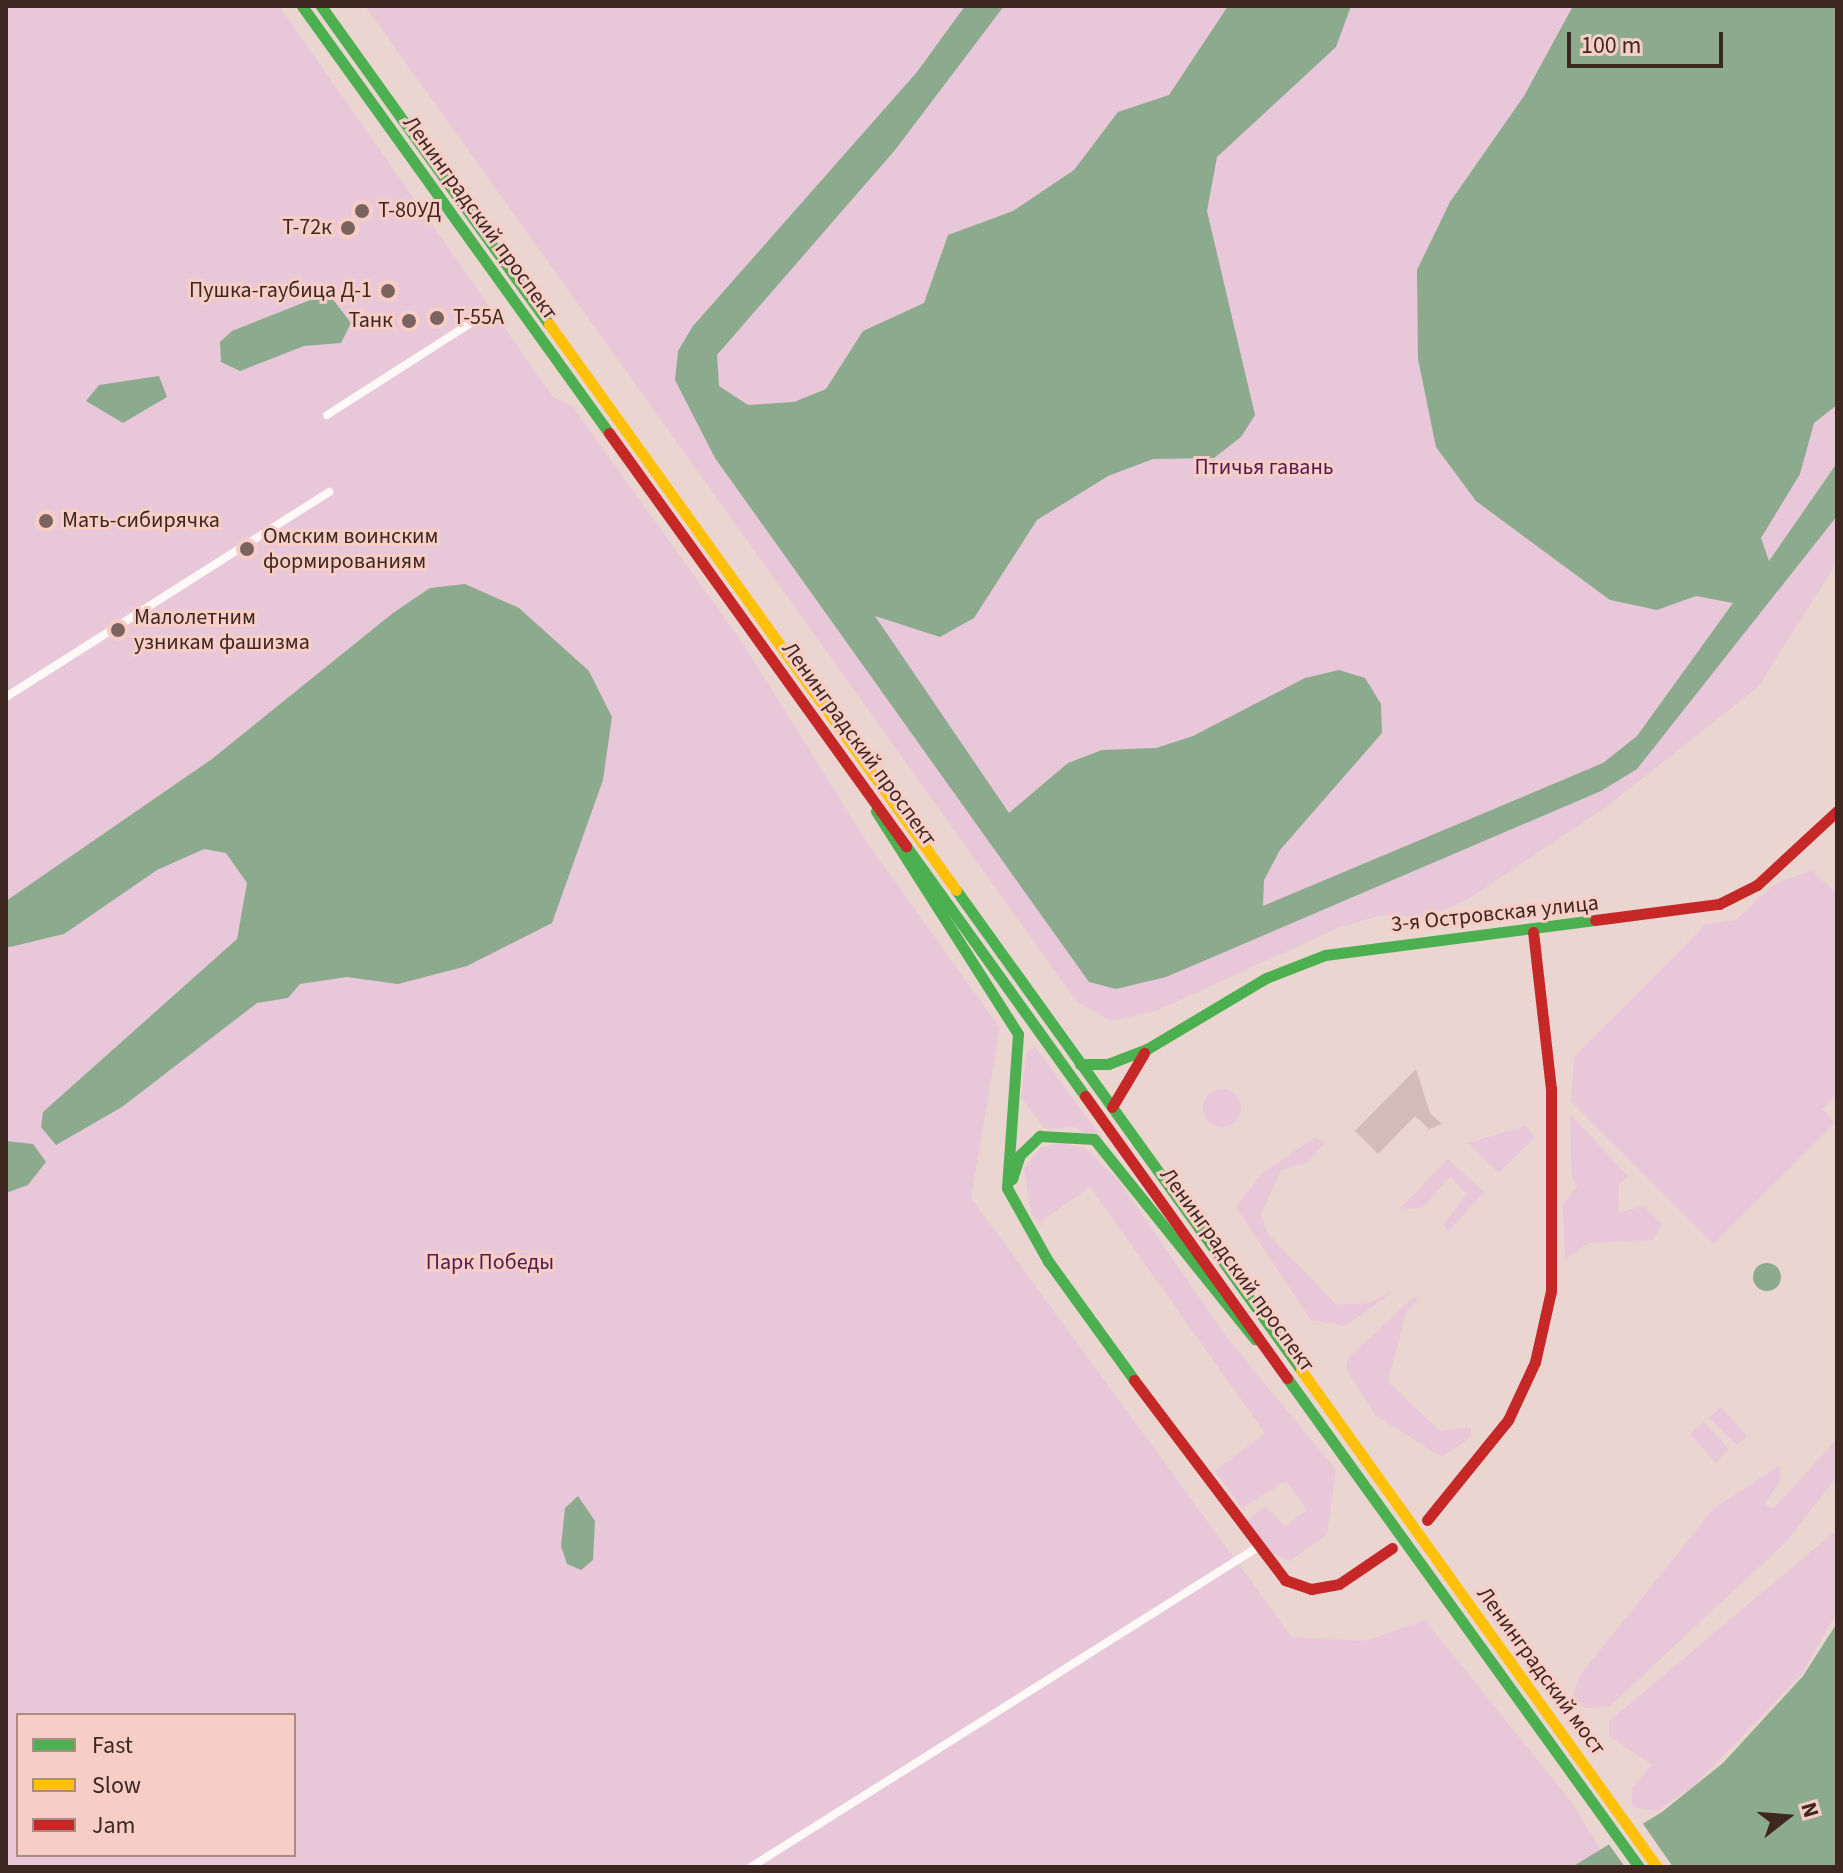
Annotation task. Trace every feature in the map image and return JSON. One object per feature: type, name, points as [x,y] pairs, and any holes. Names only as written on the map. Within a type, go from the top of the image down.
[{"type":"main road","name":"Ленинградский проспект","points":[[302,6],[1382,1506]]},
{"type":"main road","name":"Ленинградский проспект","points":[[321,6],[1393,1499]]},
{"type":"main road","points":[[865,787],[891,844],[1018,1034],[1006,1173],[1014,1207],[1255,1549],[1285,1580],[1311,1589],[1353,1578],[1392,1548]]},
{"type":"main road","name":"3-я Островская улица","points":[[1080,1064],[1108,1064],[1147,1049],[1266,978],[1325,955],[1533,932],[1719,904],[1757,885],[1837,811]]},
{"type":"main road","points":[[1427,1520],[1508,1420],[1535,1362],[1548,1306],[1551,1089],[1533,932]]},
{"type":"main road","points":[[1112,1107],[1147,1049]]},
{"type":"main road","points":[[1014,1207],[1012,1172],[1033,1142],[1058,1131],[1094,1139],[1117,1159],[1236,1320],[1275,1357]]},
{"type":"main road","name":"Ленинградский мост","points":[[1393,1499],[1657,1867]]},
{"type":"main road","name":"Ленинградский мост","points":[[1382,1506],[1639,1867]]},
{"type":"street","points":[[327,415],[488,312]]},
{"type":"street","points":[[6,697],[329,492]]},
{"type":"street","points":[[751,1867],[1255,1549]]},
{"type":"green space","name":"Парк Победы","points":[[6,6],[279,6],[553,397],[572,406],[744,645],[868,844],[1000,1028],[971,1198],[1292,1637],[1365,1641],[1425,1620],[1572,1803],[1602,1852],[1572,1867],[6,1867]]},
{"type":"green space","name":"Птичья гавань","points":[[365,6],[1837,6],[1837,562],[1759,686],[1609,805],[1465,901],[1427,918],[1382,915],[1340,927],[1158,1010],[1111,1021],[1077,1002]]},
{"type":"green space","points":[[1811,870],[1837,894],[1837,1094],[1822,1109],[1835,1123],[1713,1244],[1571,1101],[1574,1057],[1706,924],[1736,920],[1773,885]]},
{"type":"green space","points":[[1035,1047],[1105,1142],[1073,1127],[1045,1129],[1021,1097],[1027,1051]]},
{"type":"green space","points":[[1222,1089],[1235,1095],[1241,1108],[1235,1121],[1222,1127],[1209,1121],[1203,1108],[1209,1095]]},
{"type":"green space","points":[[1570,1114],[1628,1176],[1619,1185],[1618,1213],[1643,1206],[1662,1224],[1653,1240],[1588,1243],[1565,1259],[1563,1205],[1578,1185],[1572,1179]]},
{"type":"green space","points":[[1525,1126],[1535,1137],[1499,1173],[1468,1143]]},
{"type":"green space","points":[[1314,1138],[1325,1142],[1308,1162],[1281,1170],[1261,1214],[1267,1233],[1337,1305],[1368,1303],[1396,1290],[1345,1326],[1311,1320],[1236,1207],[1261,1174]]},
{"type":"green space","points":[[1059,1143],[1085,1148],[1118,1180],[1225,1335],[1336,1470],[1327,1534],[1290,1561],[1270,1552],[1247,1521],[1265,1506],[1285,1526],[1307,1510],[1286,1481],[1242,1508],[1215,1471],[1265,1433],[1090,1187],[1040,1222],[1046,1231],[1031,1213],[1024,1169],[1040,1148]]},
{"type":"green space","points":[[1448,1159],[1484,1192],[1448,1232],[1444,1225],[1467,1193],[1450,1177],[1422,1208],[1399,1209]]},
{"type":"green space","points":[[1414,1297],[1420,1297],[1406,1312],[1388,1382],[1440,1431],[1471,1427],[1471,1437],[1442,1457],[1375,1415],[1346,1369],[1348,1358]]},
{"type":"green space","points":[[1721,1407],[1747,1436],[1737,1445],[1709,1418]]},
{"type":"green space","points":[[1704,1422],[1729,1449],[1716,1463],[1690,1434]]},
{"type":"green space","points":[[1837,1439],[1837,1476],[1787,1541],[1609,1707],[1584,1708],[1572,1697],[1581,1674],[1714,1508],[1779,1466],[1781,1480],[1764,1504],[1773,1509]]},
{"type":"green space","points":[[1837,1530],[1837,1613],[1801,1675],[1694,1786],[1657,1811],[1632,1807],[1632,1788],[1652,1765],[1609,1736],[1609,1721]]},
{"type":"shaded area","points":[[965,6],[1004,6],[895,150],[717,355],[719,386],[748,405],[794,402],[826,389],[863,331],[924,303],[948,235],[1013,211],[1074,170],[1118,112],[1169,95],[1228,6],[1351,6],[1336,47],[1217,157],[1207,211],[1255,415],[1241,437],[1214,458],[1153,459],[1108,476],[1037,520],[974,618],[940,637],[875,616],[1009,813],[1068,763],[1102,750],[1156,748],[1193,736],[1305,678],[1339,670],[1365,678],[1381,704],[1382,733],[1280,850],[1264,880],[1263,906],[1603,763],[1637,736],[1733,603],[1696,596],[1657,610],[1610,600],[1476,501],[1436,447],[1418,359],[1417,270],[1450,202],[1524,96],[1573,6],[1837,6],[1837,405],[1814,423],[1800,474],[1761,538],[1769,561],[1837,463],[1837,516],[1637,769],[1601,791],[1166,977],[1116,989],[1089,982],[715,458],[675,380],[678,351],[693,326],[917,72]]},
{"type":"shaded area","points":[[328,293],[351,323],[341,343],[304,346],[240,371],[221,362],[220,342],[232,331]]},
{"type":"shaded area","points":[[159,376],[167,397],[123,423],[86,401],[99,385]]},
{"type":"shaded area","points":[[465,584],[519,608],[589,671],[612,717],[603,780],[552,923],[467,966],[398,984],[347,977],[300,984],[288,998],[257,1003],[122,1107],[56,1145],[41,1127],[43,1112],[237,939],[247,883],[226,853],[204,849],[157,870],[64,934],[6,948],[6,901],[212,759],[393,613],[430,588]]},
{"type":"shaded area","points":[[6,1141],[33,1144],[46,1162],[28,1185],[6,1193]]},
{"type":"shaded area","points":[[1767,1263],[1777,1267],[1781,1277],[1777,1287],[1767,1291],[1757,1287],[1753,1277],[1757,1267]]},
{"type":"shaded area","points":[[578,1496],[595,1521],[593,1560],[581,1570],[567,1564],[561,1546],[565,1508]]},
{"type":"shaded area","points":[[1837,1623],[1837,1867],[1572,1867],[1662,1812],[1723,1763],[1803,1676]]},
{"type":"pier","points":[[1641,1821],[1673,1867],[1625,1867],[1608,1843]]},
{"type":"building","points":[[1416,1069],[1430,1113],[1442,1124],[1429,1129],[1415,1116],[1378,1154],[1355,1131]]},
{"type":"traffic: fast","points":[[302,6],[609,433]]},
{"type":"traffic: fast","points":[[321,6],[549,324]]},
{"type":"traffic: fast","points":[[876,811],[1018,1034],[1007,1188],[1048,1261],[1134,1380]]},
{"type":"traffic: fast","points":[[906,846],[1085,1096]]},
{"type":"traffic: fast","points":[[956,890],[1301,1370]]},
{"type":"traffic: fast","points":[[1080,1064],[1108,1064],[1147,1049],[1266,978],[1325,955],[1595,920]]},
{"type":"traffic: fast","points":[[1012,1179],[1020,1155],[1040,1136],[1094,1139],[1255,1339]]},
{"type":"traffic: fast","points":[[1287,1378],[1639,1867]]},
{"type":"traffic: slow","points":[[549,324],[956,890]]},
{"type":"traffic: slow","points":[[1301,1370],[1657,1867]]},
{"type":"traffic: jam","points":[[609,433],[906,846]]},
{"type":"traffic: jam","points":[[1595,920],[1719,904],[1757,885],[1837,811]]},
{"type":"traffic: jam","points":[[1427,1520],[1508,1420],[1535,1362],[1551,1291],[1551,1089],[1533,932]]},
{"type":"traffic: jam","points":[[1112,1107],[1144,1053]]},
{"type":"traffic: jam","points":[[1085,1096],[1287,1378]]},
{"type":"traffic: jam","points":[[1134,1380],[1285,1580],[1311,1589],[1339,1584],[1392,1548]]},
{"type":"place","name":"Т-80УД","points":[[362,211]]},
{"type":"place","name":"Т-72к","points":[[348,228]]},
{"type":"place","name":"Пушка-гаубица Д-1","points":[[388,291]]},
{"type":"place","name":"Т-55А","points":[[437,318]]},
{"type":"place","name":"Танк","points":[[409,321]]},
{"type":"place","name":"Мать-сибирячка","points":[[46,521]]},
{"type":"place","name":"Омским воинским формированиям","points":[[247,549]]},
{"type":"place","name":"Малолетним узникам фашизма","points":[[118,630]]}]
